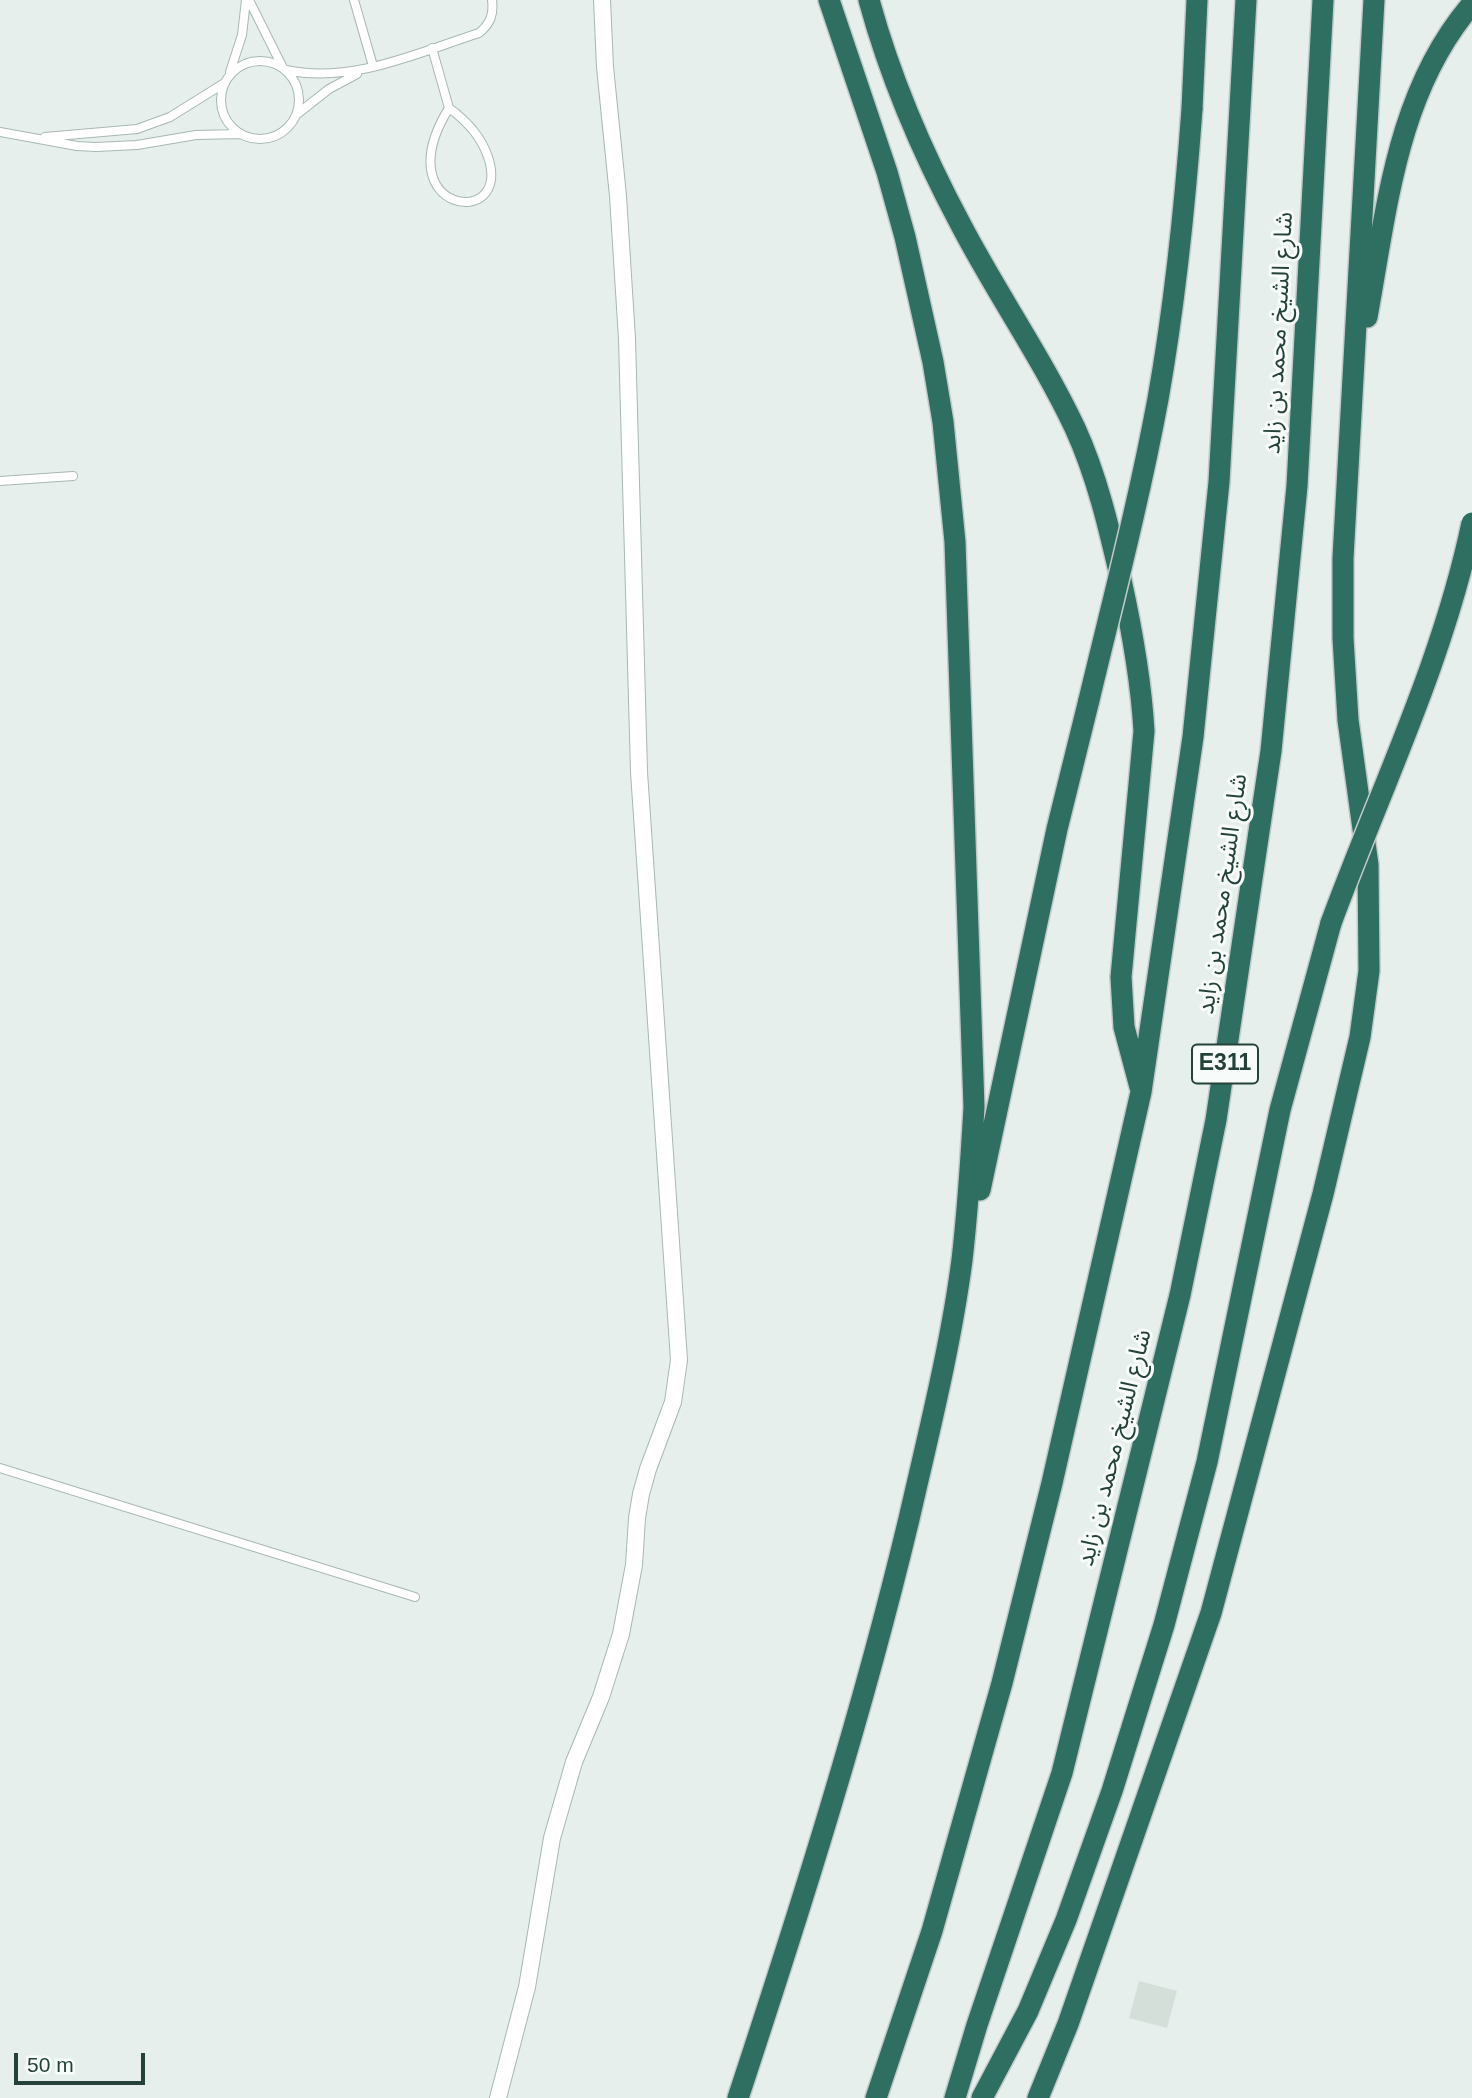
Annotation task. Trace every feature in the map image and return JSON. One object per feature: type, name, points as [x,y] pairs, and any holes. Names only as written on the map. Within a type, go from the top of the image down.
[{"type":"highway","points":[[829,0],[887,172],[905,237],[933,362],[950,482],[955,542],[966,931],[974,1082],[970,1185],[961,1262]]},
{"type":"highway","points":[[869,0],[901,95],[928,157],[961,225],[1048,375],[1075,430],[1096,482],[1112,538],[1142,690],[1144,731],[1120,996],[1124,1027],[1142,1092]]},
{"type":"highway","points":[[738,2098],[811,1875],[872,1667],[922,1463],[961,1262],[986,1164],[1056,830],[1133,515],[1157,400],[1176,284],[1192,109],[1196,0]]},
{"type":"highway","name":"شارع الشيخ محمد بن زايد","points":[[876,2098],[932,1931],[1002,1683],[1052,1483],[1142,1092],[1193,737],[1217,496],[1246,0]]},
{"type":"highway","name":"شارع الشيخ محمد بن زايد","points":[[955,2098],[1062,1773],[1180,1295],[1216,1120],[1271,751],[1294,512],[1323,0]]},
{"type":"highway","points":[[1038,2098],[1068,2024],[1211,1613],[1323,1195],[1360,1037],[1369,971],[1368,865],[1348,720],[1343,638],[1343,558],[1374,0]]},
{"type":"highway","points":[[1351,405],[1395,165],[1414,98],[1437,56],[1472,4]]},
{"type":"highway","points":[[982,2098],[1028,2011],[1066,1920],[1112,1791],[1164,1625],[1210,1450],[1280,1110],[1331,923],[1420,701],[1453,596],[1472,523]]},
{"type":"street","points":[[498,2098],[527,1987],[552,1838],[574,1762],[611,1668],[621,1634],[634,1566],[636,1518],[641,1494],[673,1402],[679,1360],[639,772],[627,339],[602,0]]},
{"type":"lane","points":[[247,0],[297,86],[299,106],[296,115]]},
{"type":"lane","points":[[241,134],[233,129],[222,113],[221,93],[242,35],[247,0]]},
{"type":"lane","points":[[354,0],[373,66]]},
{"type":"lane","points":[[39,138],[137,129],[170,117],[226,80],[237,68],[260,60],[285,69],[325,75],[339,75],[373,66],[479,33],[486,28],[493,12],[492,0]]},
{"type":"lane","points":[[432,48],[449,108],[479,136],[491,169],[489,185],[485,192],[479,198],[464,203],[448,200],[442,194],[436,186],[431,167],[437,131],[449,108]]},
{"type":"lane","points":[[0,131],[77,146],[96,147],[137,145],[196,135],[241,134],[262,139],[282,132],[296,115],[329,89],[373,66]]},
{"type":"lane","points":[[0,481],[73,476]]},
{"type":"lane","points":[[0,1468],[415,1597]]},
{"type":"shaded area","points":[[1139,1981],[1177,1991],[1167,2028],[1129,2018]]}]
